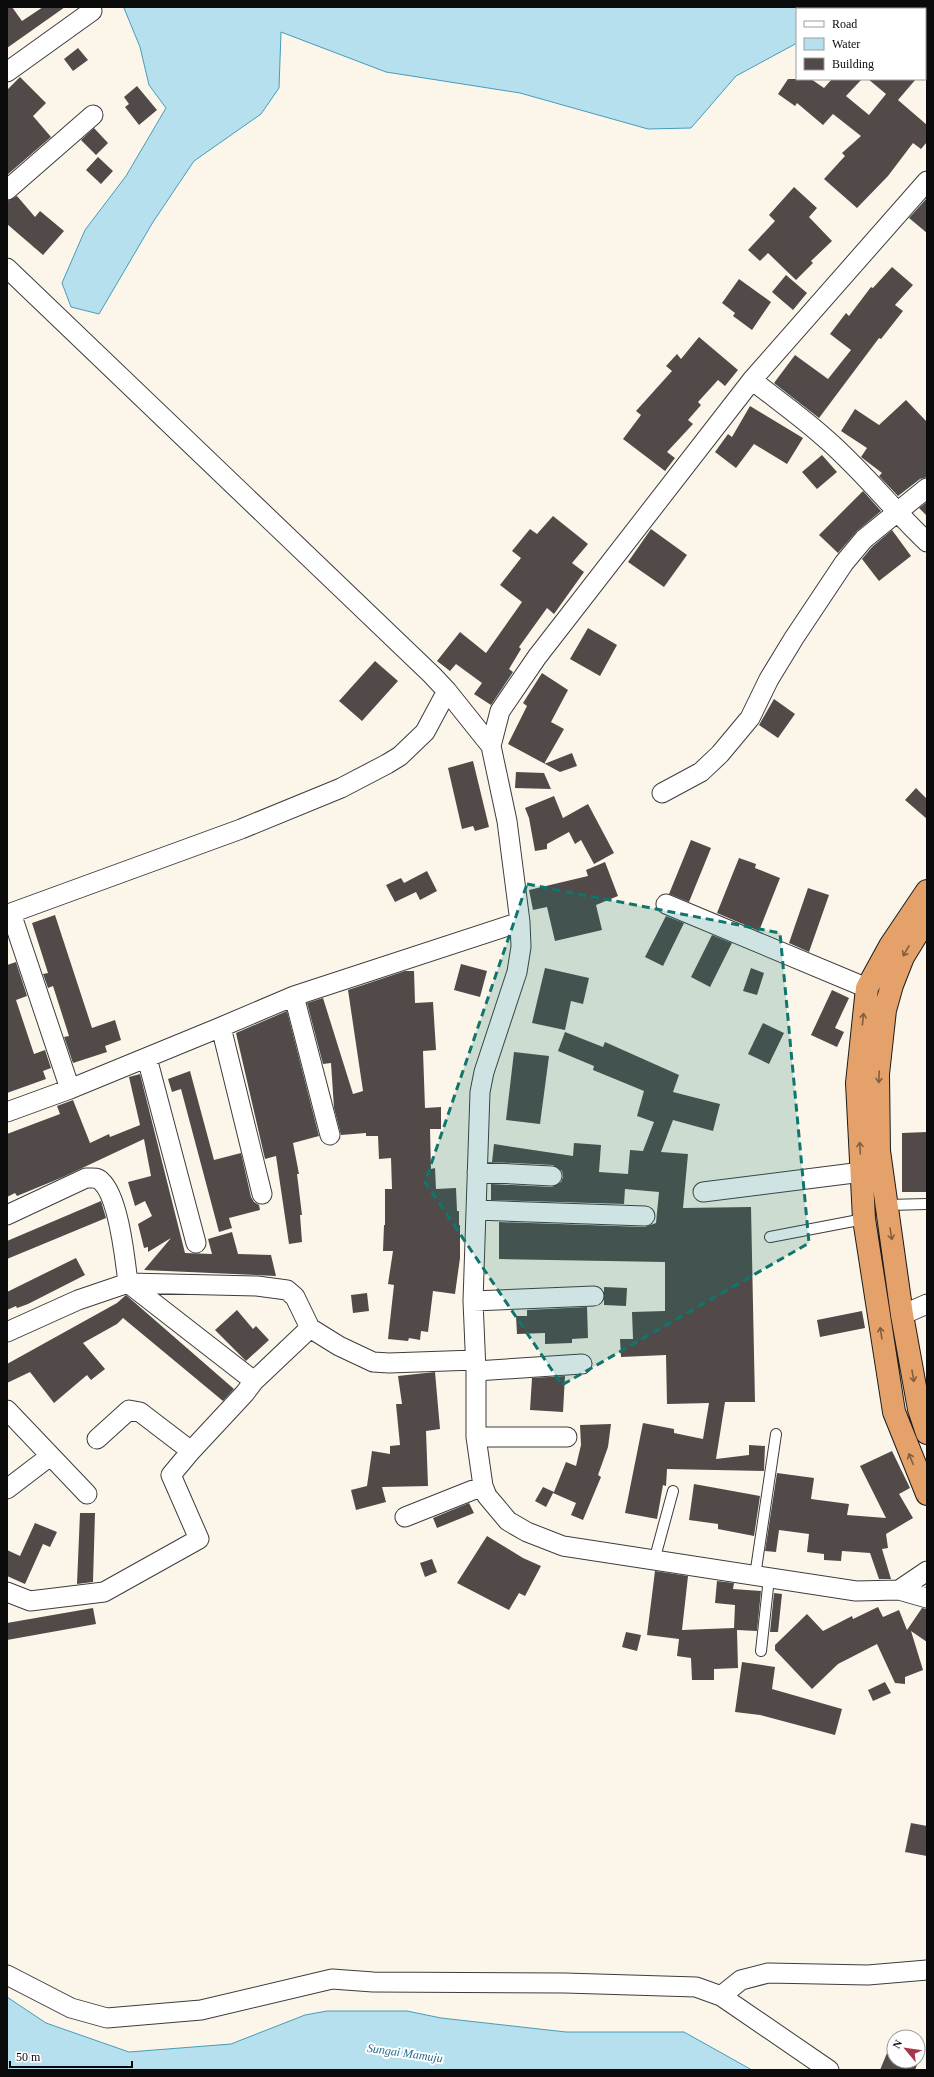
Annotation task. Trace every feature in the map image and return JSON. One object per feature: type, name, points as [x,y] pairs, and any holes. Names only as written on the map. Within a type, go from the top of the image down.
[{"type":"highway","points":[[927,891],[890,946],[867,988],[857,1083],[864,1219],[894,1412],[903,1439],[927,1494]]},
{"type":"highway","points":[[903,1439],[926,1430],[919,1409],[902,1316],[879,1151],[878,1074],[885,1010],[903,957],[927,918]]},
{"type":"street","points":[[7,72],[92,11]]},
{"type":"street","points":[[7,190],[93,115]]},
{"type":"street","points":[[491,746],[500,711],[516,686],[752,380],[927,181]]},
{"type":"street","points":[[7,268],[425,669],[447,691],[491,746],[507,820],[520,922],[521,947],[517,972],[484,1072],[480,1092],[473,1301],[476,1366],[476,1437],[484,1486],[491,1501],[508,1521],[527,1532],[563,1546],[856,1591],[899,1590],[927,1598]]},
{"type":"street","points":[[752,380],[826,439],[879,491],[897,514],[927,542]]},
{"type":"street","points":[[662,793],[700,772],[720,754],[750,718],[769,679],[794,638],[844,563],[864,539],[897,514],[927,488]]},
{"type":"street","points":[[70,1089],[9,913],[241,829],[341,788],[393,760],[425,732],[447,691]]},
{"type":"street","points":[[666,904],[867,988]]},
{"type":"street","points":[[7,1112],[70,1089],[147,1058],[294,996],[520,922]]},
{"type":"street","points":[[294,996],[330,1135]]},
{"type":"street","points":[[221,1027],[262,1194]]},
{"type":"street","points":[[147,1058],[196,1243]]},
{"type":"street","points":[[477,1172],[552,1176]]},
{"type":"street","points":[[703,1192],[862,1172]]},
{"type":"street","points":[[7,1214],[86,1178],[95,1178],[100,1181],[106,1188],[121,1235],[128,1283],[254,1381]]},
{"type":"street","points":[[476,1210],[645,1216]]},
{"type":"street","points":[[7,1332],[78,1300],[128,1283],[257,1286],[287,1290],[295,1297],[310,1328],[339,1346],[374,1362],[476,1366],[582,1364]]},
{"type":"street","points":[[473,1301],[594,1296]]},
{"type":"street","points":[[902,1316],[927,1304]]},
{"type":"street","points":[[7,1592],[30,1601],[104,1592],[199,1539],[171,1475],[254,1381],[310,1328]]},
{"type":"street","points":[[7,1410],[49,1457],[87,1494]]},
{"type":"street","points":[[97,1439],[129,1410],[140,1412],[191,1451]]},
{"type":"street","points":[[476,1437],[567,1437]]},
{"type":"street","points":[[7,1489],[49,1457]]},
{"type":"street","points":[[405,1517],[484,1486]]},
{"type":"street","points":[[899,1590],[927,1571]]},
{"type":"street","points":[[721,1996],[741,1980],[768,1973],[868,1975],[927,1970]]},
{"type":"street","points":[[7,1975],[71,2008],[107,2018],[202,2010],[332,1979],[373,1982],[696,1987],[721,1996],[829,2070]]},
{"type":"lane","points":[[887,1205],[927,1204]]},
{"type":"lane","points":[[770,1237],[864,1219]]},
{"type":"lane","points":[[760,1651],[762,1577],[776,1434]]},
{"type":"lane","points":[[654,1560],[673,1491]]},
{"type":"highlighted area","points":[[527,884],[780,933],[809,1243],[562,1385],[425,1182]]},
{"type":"water","points":[[842,7],[796,8],[796,44],[736,76],[691,128],[648,129],[520,93],[386,72],[281,32],[279,88],[261,114],[194,161],[153,222],[99,314],[71,307],[62,283],[85,230],[126,176],[166,108],[149,85],[140,47],[124,8]]},
{"type":"water","name":"Sungai Mamuju","points":[[7,1997],[46,2023],[129,2052],[231,2044],[305,2015],[327,2011],[407,2011],[441,2018],[566,2032],[684,2032],[752,2070],[7,2070]]},
{"type":"building","points":[[7,7],[12,7],[22,21],[43,7],[65,7],[7,48]]},
{"type":"building","points":[[78,48],[88,60],[73,71],[64,59]]},
{"type":"building","points":[[20,77],[46,103],[33,116],[51,137],[7,175],[7,90]]},
{"type":"building","points":[[788,79],[812,80],[824,88],[831,80],[861,80],[846,96],[869,115],[886,94],[869,80],[915,80],[898,100],[927,125],[927,142],[921,149],[913,143],[888,176],[857,208],[824,179],[845,156],[842,153],[861,136],[833,114],[823,125],[797,103],[795,106],[778,94]]},
{"type":"building","points":[[137,86],[157,110],[139,125],[125,107],[129,104],[124,97]]},
{"type":"building","points":[[94,128],[108,143],[96,155],[81,140]]},
{"type":"building","points":[[98,157],[113,171],[101,184],[86,170]]},
{"type":"building","points":[[794,187],[817,208],[809,217],[832,241],[811,261],[813,263],[796,280],[768,253],[760,261],[748,250],[775,221],[769,215]]},
{"type":"building","points":[[17,196],[35,217],[40,211],[64,231],[43,255],[7,224],[7,201]]},
{"type":"building","points":[[927,198],[927,233],[909,218]]},
{"type":"building","points":[[892,267],[913,285],[895,305],[903,311],[881,339],[879,338],[819,418],[774,383],[795,355],[828,379],[851,350],[830,334],[846,313],[849,316],[871,287],[873,288]]},
{"type":"building","points":[[786,275],[807,293],[793,310],[772,292]]},
{"type":"building","points":[[739,279],[771,302],[752,330],[733,316],[735,313],[722,303]]},
{"type":"building","points":[[699,337],[738,370],[725,386],[718,380],[698,402],[701,405],[688,420],[693,424],[667,452],[675,458],[665,471],[623,439],[641,415],[636,411],[672,371],[666,366],[677,354],[681,359]]},
{"type":"building","points":[[906,400],[927,422],[927,477],[920,479],[898,496],[879,476],[882,473],[861,457],[867,448],[841,431],[855,409],[879,425]]},
{"type":"building","points":[[750,406],[803,438],[787,464],[754,444],[736,468],[715,452],[728,434],[732,437]]},
{"type":"building","points":[[822,455],[837,472],[817,489],[802,472]]},
{"type":"building","points":[[863,491],[881,511],[857,531],[838,553],[819,535]]},
{"type":"building","points":[[927,502],[927,516],[919,508]]},
{"type":"building","points":[[553,516],[588,544],[572,563],[584,572],[554,614],[547,608],[519,647],[521,649],[509,669],[513,672],[491,705],[474,694],[482,683],[456,664],[450,671],[437,661],[460,632],[486,653],[522,602],[500,585],[521,558],[512,551],[530,529],[537,534]]},
{"type":"building","points":[[651,529],[687,555],[664,587],[628,562]]},
{"type":"building","points":[[892,530],[911,556],[879,581],[862,559],[872,547]]},
{"type":"building","points":[[588,628],[617,645],[600,676],[570,659]]},
{"type":"building","points":[[375,661],[398,681],[362,721],[339,701]]},
{"type":"building","points":[[542,673],[568,690],[551,722],[564,729],[544,764],[508,744],[527,706],[523,703]]},
{"type":"building","points":[[774,699],[795,714],[778,738],[759,725]]},
{"type":"building","points":[[572,753],[577,766],[560,772],[545,764]]},
{"type":"building","points":[[473,761],[489,827],[475,831],[473,826],[462,829],[448,768]]},
{"type":"building","points":[[516,772],[544,773],[551,789],[515,788]]},
{"type":"building","points":[[916,788],[927,799],[927,819],[905,800]]},
{"type":"building","points":[[554,796],[563,818],[588,804],[614,853],[594,864],[581,840],[575,844],[569,832],[547,844],[547,849],[535,851],[529,818],[525,808]]},
{"type":"building","points":[[691,840],[711,848],[689,902],[669,894]]},
{"type":"building","points":[[739,858],[756,864],[755,868],[780,878],[759,931],[717,913]]},
{"type":"building","points":[[605,862],[618,896],[596,905],[602,930],[555,941],[547,907],[533,910],[529,890],[588,876],[586,870]]},
{"type":"building","points":[[427,871],[437,891],[420,900],[416,892],[395,902],[386,885],[401,878],[404,883]]},
{"type":"building","points":[[808,888],[829,895],[809,952],[789,943]]},
{"type":"building","points":[[55,915],[92,1028],[115,1020],[121,1040],[105,1046],[107,1052],[73,1063],[64,1037],[69,1036],[53,986],[48,988],[43,974],[48,973],[32,923]]},
{"type":"building","points":[[666,916],[684,923],[663,966],[645,957]]},
{"type":"building","points":[[712,935],[732,943],[710,987],[691,977]]},
{"type":"building","points":[[16,962],[27,996],[16,1000],[34,1054],[45,1050],[51,1068],[43,1071],[46,1079],[7,1093],[7,965]]},
{"type":"building","points":[[461,964],[487,971],[480,997],[454,990]]},
{"type":"building","points":[[545,968],[589,978],[583,1004],[571,1001],[565,1030],[532,1023]]},
{"type":"building","points":[[751,968],[764,973],[757,995],[743,991]]},
{"type":"building","points":[[405,971],[414,971],[415,1003],[433,1002],[436,1050],[423,1051],[425,1108],[441,1107],[441,1129],[430,1129],[431,1169],[435,1168],[436,1189],[456,1188],[457,1211],[459,1211],[460,1225],[460,1258],[455,1294],[433,1291],[428,1332],[421,1331],[420,1340],[409,1338],[408,1341],[388,1339],[394,1285],[388,1284],[393,1251],[383,1251],[385,1189],[392,1189],[391,1158],[379,1159],[378,1136],[366,1136],[366,1133],[341,1135],[334,1108],[331,1063],[323,1064],[307,1003],[323,998],[353,1094],[363,1091],[348,990]]},
{"type":"building","points":[[832,990],[849,998],[835,1028],[844,1032],[837,1047],[811,1035]]},
{"type":"building","points":[[287,1011],[319,1136],[293,1143],[299,1174],[297,1174],[302,1215],[300,1215],[302,1242],[289,1244],[276,1156],[265,1159],[236,1033]]},
{"type":"building","points":[[763,1023],[784,1033],[769,1064],[748,1054]]},
{"type":"building","points":[[565,1032],[603,1047],[605,1042],[679,1075],[673,1092],[720,1104],[713,1131],[673,1120],[661,1152],[688,1154],[683,1208],[751,1207],[755,1402],[725,1402],[716,1459],[749,1455],[749,1445],[765,1446],[764,1471],[667,1469],[666,1486],[663,1485],[657,1519],[625,1513],[643,1423],[674,1429],[674,1433],[703,1439],[709,1403],[667,1404],[666,1355],[621,1357],[620,1339],[633,1339],[632,1312],[665,1311],[665,1262],[499,1259],[499,1222],[645,1227],[656,1223],[659,1192],[625,1189],[624,1204],[491,1200],[491,1184],[552,1187],[561,1182],[563,1177],[562,1171],[553,1165],[492,1162],[494,1144],[573,1156],[574,1143],[601,1145],[599,1172],[628,1174],[630,1150],[643,1151],[654,1122],[637,1116],[644,1091],[593,1070],[594,1066],[558,1051]]},
{"type":"building","points":[[514,1052],[549,1056],[540,1124],[506,1120]]},
{"type":"building","points":[[190,1071],[214,1160],[241,1153],[251,1197],[254,1202],[259,1205],[260,1210],[229,1218],[232,1228],[219,1232],[181,1089],[172,1092],[168,1079]]},
{"type":"building","points":[[140,1074],[185,1253],[212,1254],[208,1239],[232,1232],[238,1254],[271,1255],[276,1276],[144,1270],[171,1238],[148,1252],[148,1247],[144,1248],[138,1224],[152,1216],[145,1201],[135,1206],[128,1182],[151,1176],[144,1139],[63,1177],[17,1196],[15,1193],[7,1197],[7,1134],[60,1114],[57,1106],[73,1100],[90,1143],[109,1134],[110,1137],[140,1125],[129,1077]]},
{"type":"building","points":[[927,1132],[927,1192],[902,1192],[902,1133]]},
{"type":"building","points":[[101,1201],[106,1218],[7,1259],[7,1241]]},
{"type":"building","points":[[76,1258],[85,1275],[28,1304],[17,1308],[16,1306],[7,1310],[7,1292]]},
{"type":"building","points":[[604,1287],[627,1288],[626,1306],[604,1305]]},
{"type":"building","points":[[367,1293],[369,1311],[353,1313],[351,1295]]},
{"type":"building","points":[[126,1295],[234,1389],[223,1401],[123,1318],[117,1324],[83,1343],[105,1369],[91,1380],[87,1375],[54,1403],[30,1372],[7,1383],[7,1364],[117,1303]]},
{"type":"building","points":[[587,1307],[588,1338],[572,1339],[572,1343],[545,1344],[545,1333],[517,1334],[516,1316],[527,1316],[527,1310]]},
{"type":"building","points":[[237,1310],[253,1329],[256,1326],[269,1340],[246,1361],[215,1330]]},
{"type":"building","points":[[862,1311],[865,1328],[820,1337],[817,1320]]},
{"type":"building","points":[[435,1372],[440,1429],[426,1431],[428,1486],[382,1487],[386,1502],[356,1510],[351,1490],[367,1486],[372,1451],[390,1454],[390,1446],[400,1445],[396,1404],[402,1404],[398,1376]]},
{"type":"building","points":[[565,1376],[563,1412],[530,1410],[532,1378]]},
{"type":"building","points":[[611,1424],[608,1447],[598,1475],[601,1477],[583,1520],[571,1515],[576,1503],[553,1493],[546,1507],[535,1501],[543,1487],[554,1492],[566,1462],[576,1466],[581,1445],[580,1425]]},
{"type":"building","points":[[892,1451],[910,1488],[899,1494],[913,1518],[886,1534],[888,1548],[882,1549],[891,1579],[879,1579],[870,1553],[842,1551],[841,1561],[824,1560],[824,1554],[807,1552],[809,1534],[779,1530],[776,1552],[765,1551],[777,1473],[814,1478],[811,1499],[849,1504],[847,1515],[886,1518],[860,1466]]},
{"type":"building","points":[[694,1484],[760,1496],[754,1536],[718,1529],[718,1524],[689,1520]]},
{"type":"building","points":[[469,1503],[474,1513],[437,1528],[433,1518]]},
{"type":"building","points":[[80,1513],[95,1513],[93,1582],[77,1584]]},
{"type":"building","points":[[35,1523],[57,1532],[50,1547],[43,1544],[25,1584],[7,1576],[7,1550],[20,1556]]},
{"type":"building","points":[[487,1536],[523,1558],[541,1566],[525,1596],[519,1593],[509,1610],[457,1583]]},
{"type":"building","points":[[432,1559],[437,1572],[425,1577],[420,1563]]},
{"type":"building","points":[[655,1571],[688,1576],[682,1630],[734,1628],[735,1605],[715,1603],[717,1581],[734,1583],[733,1589],[761,1591],[757,1631],[737,1630],[738,1668],[714,1669],[714,1680],[692,1680],[691,1658],[677,1656],[679,1639],[647,1635]]},
{"type":"building","points":[[774,1593],[782,1594],[778,1632],[770,1632]]},
{"type":"building","points":[[878,1607],[883,1617],[899,1610],[907,1630],[922,1608],[927,1609],[927,1642],[911,1631],[923,1670],[905,1677],[905,1684],[895,1683],[877,1644],[838,1664],[812,1689],[775,1650],[775,1645],[807,1614],[823,1631],[852,1616],[853,1619]]},
{"type":"building","points":[[93,1608],[96,1624],[7,1640],[7,1623]]},
{"type":"building","points":[[626,1632],[641,1635],[637,1651],[622,1647]]},
{"type":"building","points":[[742,1662],[775,1667],[772,1689],[842,1709],[835,1735],[760,1715],[735,1712]]},
{"type":"building","points":[[885,1682],[891,1693],[873,1701],[868,1690]]},
{"type":"building","points":[[911,1823],[927,1826],[927,1856],[905,1852]]},
{"type":"building","points":[[886,2055],[886,2069],[915,2069],[915,2070],[880,2070]]}]
